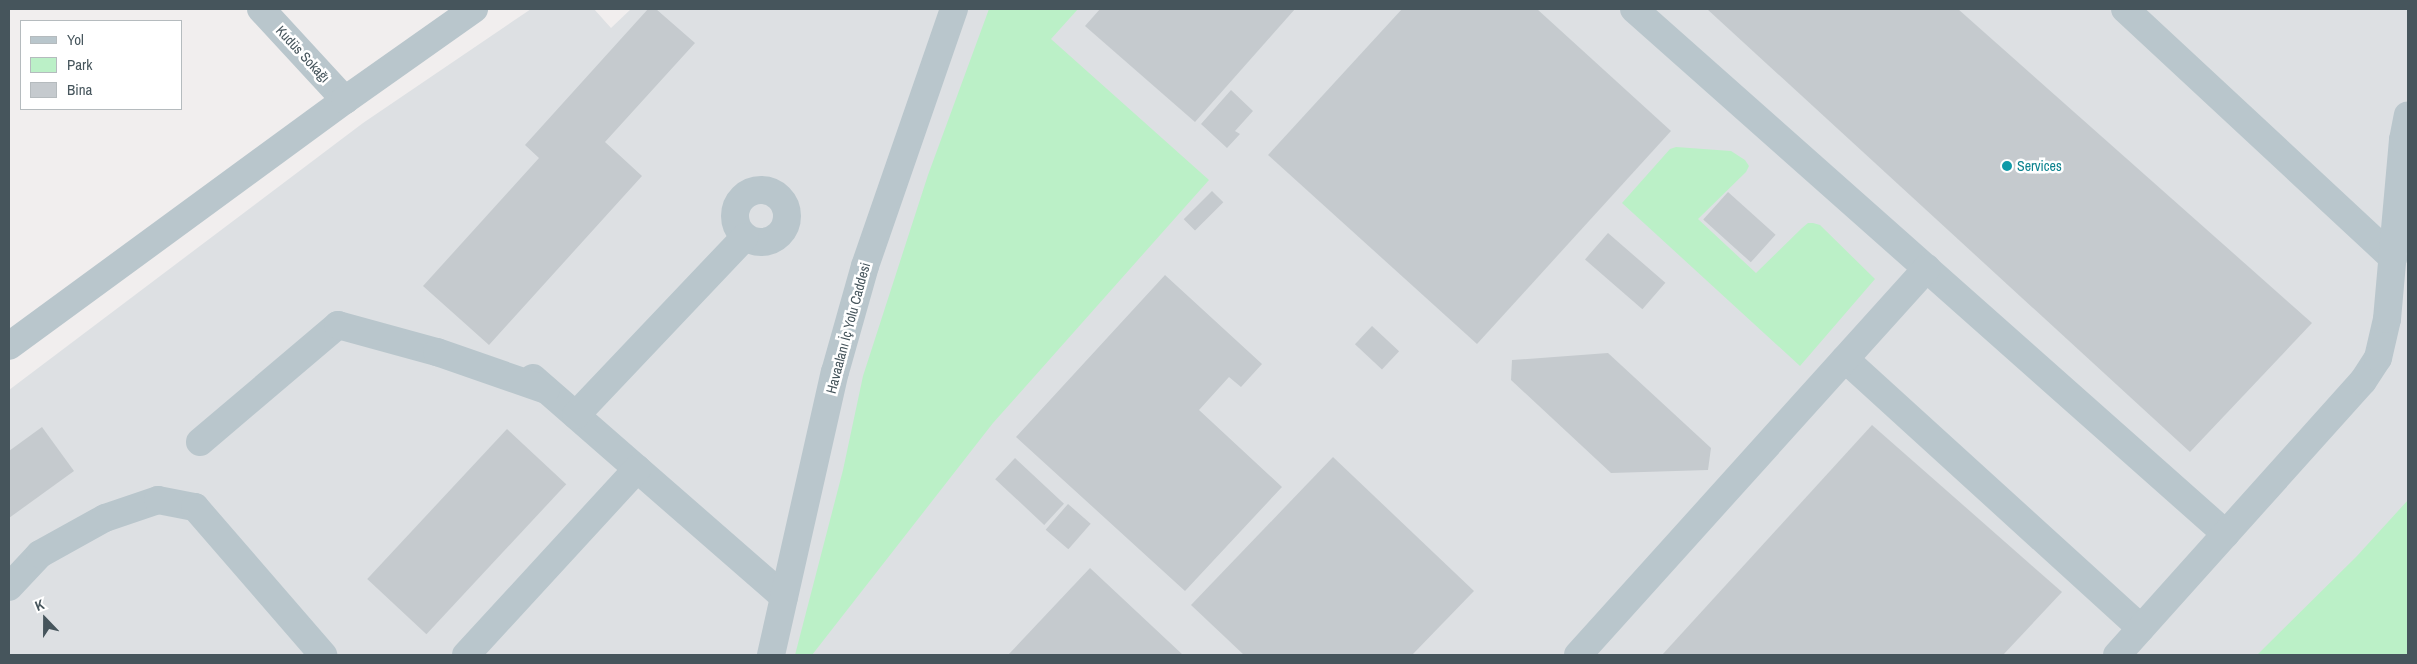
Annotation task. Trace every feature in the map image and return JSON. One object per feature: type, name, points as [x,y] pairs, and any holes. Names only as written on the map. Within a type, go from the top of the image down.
[{"type":"street","name":"Kudüs Sokağı","points":[[261,9],[345,100]]},
{"type":"street","points":[[9,346],[345,100],[474,9]]},
{"type":"street","name":"Havaalanı İç Yolu Caddesi","points":[[772,655],[835,372],[865,266],[954,9]]},
{"type":"street","points":[[1634,9],[2226,534]]},
{"type":"street","points":[[2125,9],[2394,258]]},
{"type":"street","points":[[2117,655],[2363,381],[2378,358],[2387,319],[2394,258],[2403,140],[2408,116]]},
{"type":"street","points":[[576,415],[745,237]]},
{"type":"street","points":[[1578,655],[1927,268]]},
{"type":"street","points":[[200,442],[338,325],[437,352],[546,390]]},
{"type":"street","points":[[1845,359],[2141,628]]},
{"type":"street","points":[[525,371],[784,597]]},
{"type":"street","points":[[466,655],[637,468]]},
{"type":"street","points":[[9,588],[40,554],[105,518],[158,500],[195,507],[323,655]]},
{"type":"shaded area","points":[[531,9],[594,9],[611,28],[631,9],[2408,9],[2408,655],[9,655],[9,390],[363,123]]},
{"type":"green space","points":[[989,9],[1078,9],[1051,39],[1209,180],[993,423],[812,655],[795,655],[843,470],[863,376],[928,175]]},
{"type":"green space","points":[[1676,147],[1731,151],[1745,160],[1749,166],[1746,172],[1698,219],[1756,273],[1802,228],[1808,223],[1813,223],[1820,225],[1875,279],[1800,366],[1622,203],[1670,149]]},
{"type":"green space","points":[[2408,500],[2408,655],[2257,655],[2357,556]]},
{"type":"building","points":[[648,9],[656,9],[695,43],[605,142],[642,176],[489,345],[423,286],[539,158],[525,145]]},
{"type":"building","points":[[1100,9],[1295,9],[1195,122],[1085,26]]},
{"type":"building","points":[[1402,9],[1537,9],[1671,131],[1477,344],[1268,155]]},
{"type":"building","name":"Services","points":[[1707,9],[1958,9],[2312,323],[2190,452]]},
{"type":"building","points":[[1231,90],[1253,111],[1235,131],[1240,134],[1227,148],[1201,124]]},
{"type":"building","points":[[1212,191],[1223,202],[1195,231],[1184,219]]},
{"type":"building","points":[[1728,192],[1776,235],[1751,262],[1703,219]]},
{"type":"building","points":[[1608,233],[1665,283],[1642,309],[1585,259]]},
{"type":"building","points":[[1165,275],[1262,364],[1241,387],[1229,377],[1199,410],[1282,487],[1185,591],[1016,437]]},
{"type":"building","points":[[1372,326],[1399,351],[1382,370],[1355,344]]},
{"type":"building","points":[[1608,353],[1711,448],[1708,470],[1611,473],[1511,380],[1512,360]]},
{"type":"building","points":[[1872,425],[2062,592],[2003,655],[1662,655]]},
{"type":"building","points":[[42,427],[74,471],[9,518],[9,451]]},
{"type":"building","points":[[507,429],[566,484],[426,634],[367,579]]},
{"type":"building","points":[[1333,457],[1474,591],[1412,655],[1244,655],[1191,605]]},
{"type":"building","points":[[1015,458],[1064,504],[1044,525],[995,479]]},
{"type":"building","points":[[1068,504],[1091,524],[1068,549],[1046,530]]},
{"type":"building","points":[[1090,568],[1183,655],[1008,655]]},
{"type":"place","name":"Services","points":[[2007,166]]}]
